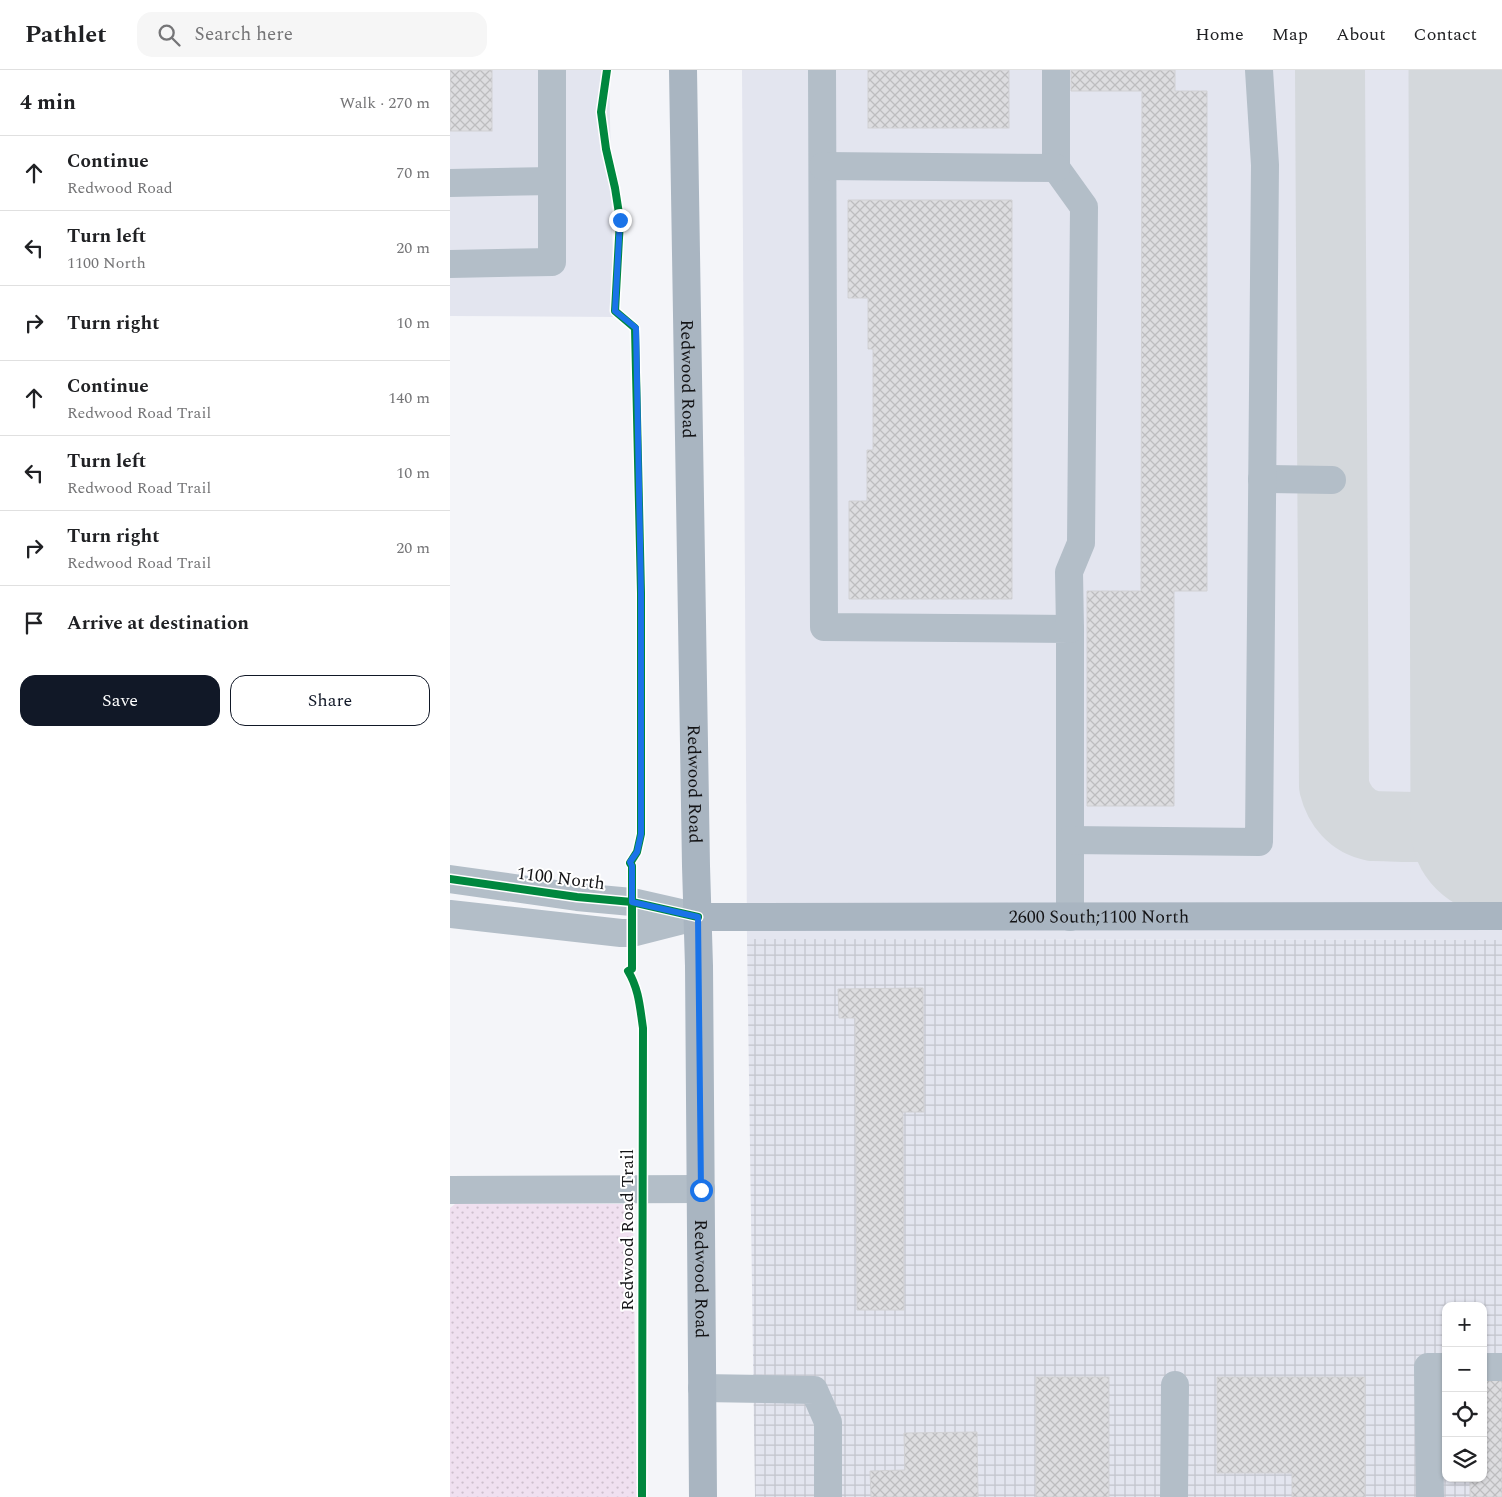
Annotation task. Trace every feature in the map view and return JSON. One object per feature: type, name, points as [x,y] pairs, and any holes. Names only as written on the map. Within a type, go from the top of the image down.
[{"type":"main road","name":"Redwood Road","points":[[683,70],[698,917],[703,1497]]},
{"type":"main road","name":"2600 South;1100 North","points":[[698,917],[1502,916]]},
{"type":"street","points":[[450,264],[552,262],[552,70]]},
{"type":"street","points":[[822,70],[824,626],[1070,629]]},
{"type":"street","points":[[1056,70],[1056,168],[1084,207],[1081,543],[1069,572],[1070,917]]},
{"type":"street","points":[[1070,840],[1259,842],[1265,165],[1259,70]]},
{"type":"street","points":[[822,166],[1056,168]]},
{"type":"street","points":[[450,183],[552,181]]},
{"type":"street","points":[[1262,479],[1332,480]]},
{"type":"street","name":"1100 North","points":[[450,879],[577,897],[632,902],[698,917]]},
{"type":"street","points":[[450,914],[621,933],[632,933],[698,917]]},
{"type":"street","points":[[450,1190],[701,1190]]},
{"type":"street","points":[[1430,1497],[1428,1367],[1442,1367]]},
{"type":"street","points":[[1487,1367],[1502,1367]]},
{"type":"street","points":[[1174,1497],[1175,1385]]},
{"type":"street","points":[[702,1388],[814,1390],[828,1422],[828,1497]]},
{"type":"shaded area","points":[[450,70],[609,70],[614,317],[450,316]]},
{"type":"shaded area","points":[[742,70],[1502,70],[1502,940],[747,939]]},
{"type":"shaded area","points":[[747,939],[1502,940],[1502,1497],[755,1497]]},
{"type":"shaded area","points":[[455,1204],[633,1204],[637,1497],[450,1497],[450,1208]]},
{"type":"building","points":[[450,70],[492,70],[492,131],[450,131]]},
{"type":"building","points":[[868,70],[1009,70],[1009,128],[868,128]]},
{"type":"building","points":[[1071,70],[1175,70],[1175,91],[1207,91],[1207,591],[1174,591],[1174,806],[1087,806],[1087,591],[1141,591],[1142,91],[1071,91]]},
{"type":"building","points":[[848,200],[1012,200],[1012,599],[849,599],[849,501],[867,501],[867,450],[873,450],[873,349],[868,349],[868,298],[848,298]]},
{"type":"building","points":[[923,988],[924,1112],[903,1112],[904,1310],[857,1310],[855,1018],[839,1018],[838,989]]},
{"type":"building","points":[[1036,1377],[1109,1377],[1109,1497],[1036,1497]]},
{"type":"building","points":[[1217,1377],[1365,1377],[1365,1497],[1292,1497],[1292,1473],[1217,1473]]},
{"type":"building","points":[[1487,1378],[1502,1378],[1502,1497],[1470,1497],[1470,1482],[1487,1482]]},
{"type":"building","points":[[977,1432],[978,1497],[871,1497],[870,1471],[905,1470],[904,1433]]},
{"type":"taxiway","points":[[1330,70],[1334,786],[1339,800],[1348,812],[1366,824],[1373,826],[1432,827],[1448,825],[1475,816],[1487,802],[1498,767]]},
{"type":"runway","points":[[1496,70],[1498,827]]},
{"type":"cycle path","name":"Redwood Road Trail","points":[[607,70],[601,112],[620,220],[615,311],[635,328],[641,593],[641,834],[637,852],[630,863],[632,866],[632,969],[628,971],[637,992],[643,1028],[642,1497]]},
{"type":"cycle path","points":[[450,879],[577,897],[632,902],[698,917]]},
{"type":"route","points":[[620,220],[615,311],[636,328],[641,593],[641,834],[637,852],[630,862],[632,866],[632,902],[698,917],[701,1190]]}]
